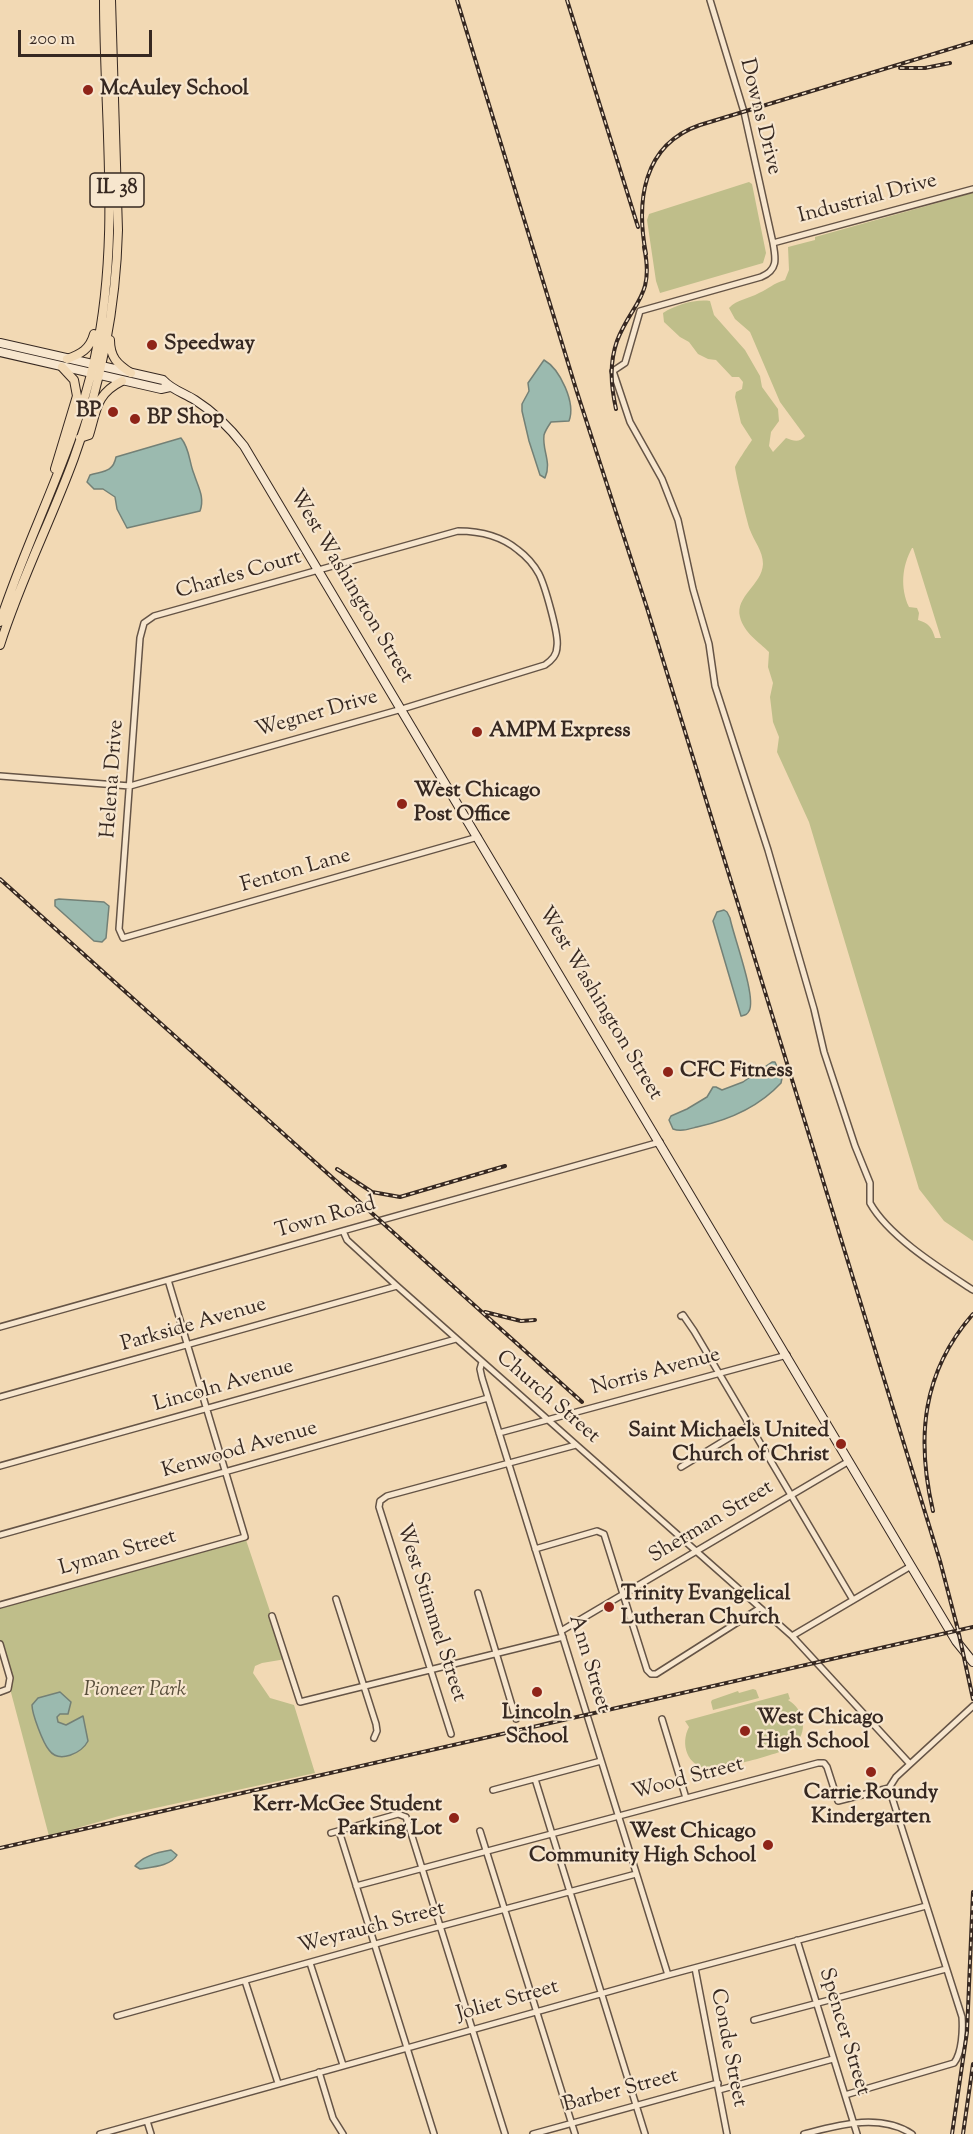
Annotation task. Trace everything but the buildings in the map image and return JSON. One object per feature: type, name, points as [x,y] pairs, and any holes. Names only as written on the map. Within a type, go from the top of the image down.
[{"type":"main road","name":"IL 38","points":[[0,645],[10,614],[80,438],[96,370],[105,294],[110,191],[104,0]]},
{"type":"main road","name":"IL 38","points":[[0,622],[79,416],[110,326],[117,268],[118,230],[111,0]]},
{"type":"main road","points":[[65,363],[82,353],[92,342],[99,301],[105,294]]},
{"type":"main road","points":[[110,326],[112,356],[119,365],[131,373]]},
{"type":"main road","points":[[0,343],[65,363],[74,380],[77,396],[53,474],[52,488]]},
{"type":"main road","points":[[0,352],[96,370]]},
{"type":"main road","name":"West Washington Street","points":[[96,370],[131,373],[164,380],[170,387],[205,408],[236,436],[251,457],[911,1566],[956,1641],[973,1662]]},
{"type":"main road","name":"West Washington Street","points":[[96,370],[122,381],[161,389],[170,387]]},
{"type":"main road","points":[[80,438],[89,435],[101,397],[110,387],[122,381]]},
{"type":"street","name":"Downs Drive","points":[[710,0],[744,112],[773,243],[775,264],[767,274],[640,310],[625,363],[613,371],[630,422],[662,479],[678,520],[693,589],[709,644],[715,686],[771,861],[814,1009],[824,1052],[855,1146],[870,1183],[870,1203],[898,1235],[931,1262],[973,1290]]},
{"type":"street","name":"Industrial Drive","points":[[773,243],[973,189]]},
{"type":"street","name":"Charles Court","points":[[144,622],[154,616],[458,531],[478,531],[495,536],[520,551],[539,575]]},
{"type":"street","name":"Wegner Drive","points":[[0,776],[130,786],[402,709],[545,665],[554,658],[557,635],[539,575]]},
{"type":"street","name":"Helena Drive","points":[[123,938],[119,929],[140,638],[144,622]]},
{"type":"street","name":"Fenton Lane","points":[[123,938],[478,837]]},
{"type":"street","name":"Town Road","points":[[0,1327],[660,1142]]},
{"type":"street","name":"Church Street","points":[[343,1231],[347,1240],[397,1286],[792,1636],[910,1764]]},
{"type":"street","points":[[168,1280],[227,1472]]},
{"type":"street","name":"Parkside Avenue","points":[[0,1397],[397,1286]]},
{"type":"street","points":[[681,1316],[683,1315],[694,1331],[854,1600]]},
{"type":"street","name":"Lincoln Avenue","points":[[0,1466],[456,1339]]},
{"type":"street","name":"Norris Avenue","points":[[499,1433],[786,1355]]},
{"type":"street","name":"Ann Street","points":[[482,1362],[480,1369],[508,1464],[668,1975]]},
{"type":"street","name":"Kenwood Avenue","points":[[0,1535],[488,1398]]},
{"type":"street","points":[[681,1467],[750,1425]]},
{"type":"street","points":[[508,1464],[576,1445]]},
{"type":"street","name":"Sherman Street","points":[[272,1616],[300,1702],[496,1654],[562,1634],[623,1595],[849,1461]]},
{"type":"street","name":"West Stimmel Street","points":[[451,1734],[379,1507],[380,1501],[387,1496],[508,1464]]},
{"type":"street","name":"Lyman Street","points":[[0,1605],[245,1537],[227,1472]]},
{"type":"street","points":[[535,1549],[597,1531],[603,1533],[647,1671],[651,1674],[656,1674],[760,1608]]},
{"type":"street","points":[[792,1636],[911,1566]]},
{"type":"street","points":[[478,1593],[516,1719]]},
{"type":"street","points":[[336,1599],[377,1731],[374,1738]]},
{"type":"street","points":[[0,1644],[10,1678],[9,1687],[0,1692]]},
{"type":"street","points":[[845,2096],[954,2063],[958,2055],[962,2022],[889,1788],[896,1777],[973,1706]]},
{"type":"street","points":[[662,1719],[686,1798]]},
{"type":"street","points":[[493,1790],[601,1761]]},
{"type":"street","name":"Wood Street","points":[[356,1886],[821,1763],[824,1763],[826,1767],[838,1801],[889,1788]]},
{"type":"street","points":[[535,1779],[645,2134]]},
{"type":"street","points":[[331,1833],[396,1815],[404,1815],[407,1820],[505,2134]]},
{"type":"street","points":[[480,1830],[575,2134]]},
{"type":"street","points":[[339,1831],[434,2134]]},
{"type":"street","name":"Weyrauch Street","points":[[117,2016],[636,1874]]},
{"type":"street","name":"Joliet Street","points":[[100,2134],[601,1993],[926,1906]]},
{"type":"street","name":"Spencer Street","points":[[797,1940],[857,2134]]},
{"type":"street","points":[[310,1963],[343,2065]]},
{"type":"street","name":"Conde Street","points":[[695,1968],[728,2134]]},
{"type":"street","points":[[754,2020],[946,1969]]},
{"type":"street","points":[[245,1981],[278,2083]]},
{"type":"street","points":[[719,2090],[833,2059]]},
{"type":"street","points":[[319,2072],[333,2118],[343,2134]]},
{"type":"street","name":"Barber Street","points":[[533,2134],[718,2083]]},
{"type":"street","points":[[147,2121],[151,2134]]},
{"type":"street","points":[[804,2134],[854,2123],[874,2122],[898,2127],[912,2134]]},
{"type":"green space","points":[[749,182],[752,184],[766,253],[763,263],[660,293],[656,281],[647,220],[649,214]]},
{"type":"green space","points":[[973,193],[973,1241],[944,1221],[919,1189],[809,822],[777,752],[779,737],[773,722],[770,697],[773,683],[768,667],[769,652],[748,632],[740,617],[741,603],[762,571],[763,564],[760,550],[748,525],[735,467],[752,440],[741,423],[735,397],[736,392],[742,389],[743,382],[739,377],[732,377],[716,360],[698,354],[689,342],[664,322],[663,313],[674,307],[692,302],[710,301],[714,315],[745,350],[760,376],[762,387],[778,409],[779,421],[771,432],[769,446],[773,452],[786,438],[794,441],[801,440],[805,436],[780,402],[750,332],[735,319],[729,308],[785,280],[789,270],[788,247],[815,240],[815,237]],"holes":[[[913,548],[941,638],[935,638],[929,626],[918,620],[917,608],[909,607],[906,600],[903,585],[904,570]]]},
{"type":"green space","name":"Pioneer Park","points":[[245,1537],[286,1659],[262,1663],[255,1666],[253,1673],[270,1698],[294,1705],[315,1773],[119,1816],[49,1836],[0,1651],[0,1605]]},
{"type":"green space","points":[[756,1690],[759,1698],[713,1710],[712,1700],[738,1691],[739,1693]]},
{"type":"green space","name":"West Chicago High School","points":[[788,1693],[790,1699],[788,1700],[794,1704],[803,1722],[801,1735],[793,1746],[765,1757],[714,1769],[701,1767],[690,1759],[685,1740],[689,1727],[685,1721]]},
{"type":"water","points":[[544,360],[556,371],[565,387],[571,414],[569,421],[551,422],[545,433],[548,467],[545,478],[540,475],[522,411],[522,404],[529,391],[528,383]]},
{"type":"water","points":[[181,438],[188,451],[200,492],[202,501],[200,511],[127,528],[117,509],[115,497],[103,489],[94,489],[87,482],[90,475],[110,469],[116,457]]},
{"type":"water","points":[[55,900],[104,902],[109,906],[106,938],[102,942],[94,941],[55,906]]},
{"type":"water","points":[[724,910],[730,918],[750,993],[749,1011],[741,1016],[713,921],[717,912]]},
{"type":"water","points":[[775,1062],[782,1078],[781,1083],[753,1106],[720,1121],[685,1130],[673,1129],[669,1120],[671,1116],[707,1097],[713,1087],[722,1090],[743,1082]]},
{"type":"water","points":[[60,1692],[71,1702],[68,1714],[60,1714],[57,1717],[58,1722],[66,1725],[83,1716],[88,1741],[76,1753],[64,1756],[53,1754],[49,1750],[32,1709],[32,1705],[38,1698]]},
{"type":"water","points":[[171,1850],[177,1855],[166,1864],[140,1869],[135,1866],[151,1855]]},
{"type":"railway","points":[[457,0],[940,1561],[973,1699]]},
{"type":"railway","points":[[567,0],[638,227]]},
{"type":"railway","points":[[646,254],[642,215],[643,196],[648,178],[655,161],[666,146],[681,134],[700,125],[973,42]]},
{"type":"railway","points":[[900,68],[925,68],[950,63]]},
{"type":"railway","points":[[616,409],[612,383],[613,358],[617,341],[644,288],[647,277],[644,247]]},
{"type":"railway","points":[[0,879],[582,1402]]},
{"type":"railway","points":[[337,1169],[372,1192],[400,1197],[505,1166]]},
{"type":"railway","points":[[485,1312],[521,1321],[535,1320]]},
{"type":"railway","points":[[933,1511],[925,1458],[928,1407],[933,1383],[943,1359],[956,1336],[973,1314]]},
{"type":"railway","points":[[0,1848],[973,1627]]},
{"type":"railway","points":[[952,2134],[967,2032],[973,1892]]},
{"type":"railway","points":[[963,2134],[973,2064]]},
{"type":"place","name":"McAuley School","points":[[88,90]]},
{"type":"place","name":"Speedway","points":[[152,345]]},
{"type":"place","name":"BP","points":[[113,412]]},
{"type":"place","name":"BP Shop","points":[[135,419]]},
{"type":"place","name":"AMPM Express","points":[[477,732]]},
{"type":"place","name":"West Chicago Post Office","points":[[402,804]]},
{"type":"place","name":"CFC Fitness","points":[[668,1072]]},
{"type":"place","name":"Saint Michaels United Church of Christ","points":[[841,1444]]},
{"type":"place","name":"Trinity Evangelical Lutheran Church","points":[[609,1607]]},
{"type":"place","name":"Lincoln School","points":[[537,1692]]},
{"type":"place","name":"West Chicago High School","points":[[745,1731]]},
{"type":"place","name":"Carrie Roundy Kindergarten","points":[[871,1772]]},
{"type":"place","name":"Kerr-McGee Student Parking Lot","points":[[454,1818]]},
{"type":"place","name":"West Chicago Community High School","points":[[768,1845]]}]
